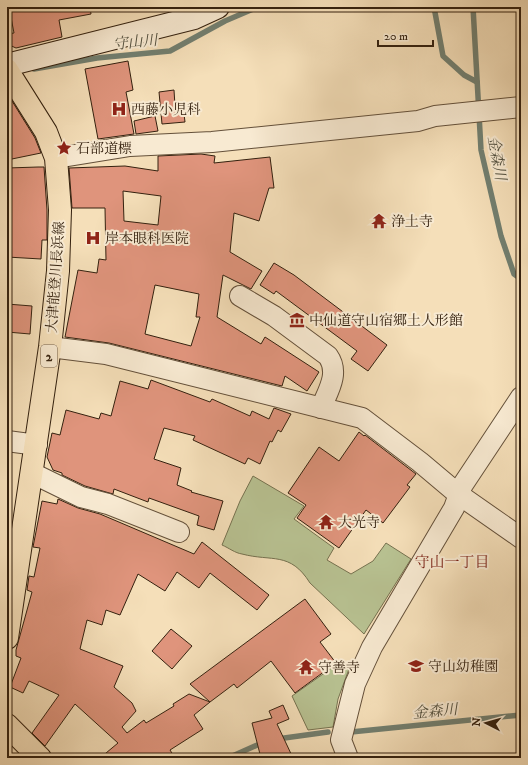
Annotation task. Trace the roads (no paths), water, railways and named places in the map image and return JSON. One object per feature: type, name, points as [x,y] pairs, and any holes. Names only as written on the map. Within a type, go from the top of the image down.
[{"type":"main road","points":[[10,72],[194,18],[218,7]]},
{"type":"main road","name":"大津能登川長浜線","points":[[7,638],[37,445],[50,347],[58,271],[60,218],[56,158],[46,132],[10,72]]},
{"type":"main road","points":[[7,725],[40,758]]},
{"type":"street","points":[[56,158],[130,146],[212,142],[418,121],[435,116],[521,107]]},
{"type":"street","points":[[240,296],[274,316],[328,356],[334,363],[335,372],[322,408]]},
{"type":"street","points":[[50,347],[106,354],[362,418],[420,462],[458,494],[521,538]]},
{"type":"street","points":[[348,758],[341,740],[355,684],[372,647],[454,508],[462,486],[521,397]]},
{"type":"street","points":[[7,441],[37,445]]},
{"type":"street","points":[[32,473],[81,497],[108,504],[179,532]]},
{"type":"waterway","name":"守山川","points":[[34,69],[97,58],[170,51],[225,21],[258,7]]},
{"type":"waterway","name":"金森川","points":[[434,7],[443,56],[464,75],[477,82]]},
{"type":"waterway","name":"金森川","points":[[473,7],[481,150],[501,236],[514,274],[521,279]]},
{"type":"waterway","name":"金森川","points":[[351,732],[521,715]]},
{"type":"waterway","name":"金森川","points":[[277,739],[328,732]]},
{"type":"waterway","name":"金森川","points":[[228,758],[264,742]]},
{"type":"place","name":"西藤小児科","points":[[119,109]]},
{"type":"place","name":"石部道標","points":[[64,148]]},
{"type":"place","name":"浄土寺","points":[[379,221]]},
{"type":"place","name":"岸本眼科医院","points":[[93,238]]},
{"type":"place","name":"中仙道守山宿郷土人形館","points":[[297,320]]},
{"type":"place","name":"大光寺","points":[[326,522]]},
{"type":"place","name":"守山幼稚園","points":[[416,666]]},
{"type":"place","name":"守善寺","points":[[306,667]]},
{"type":"district","name":"守山一丁目","points":[[452,562]]}]
